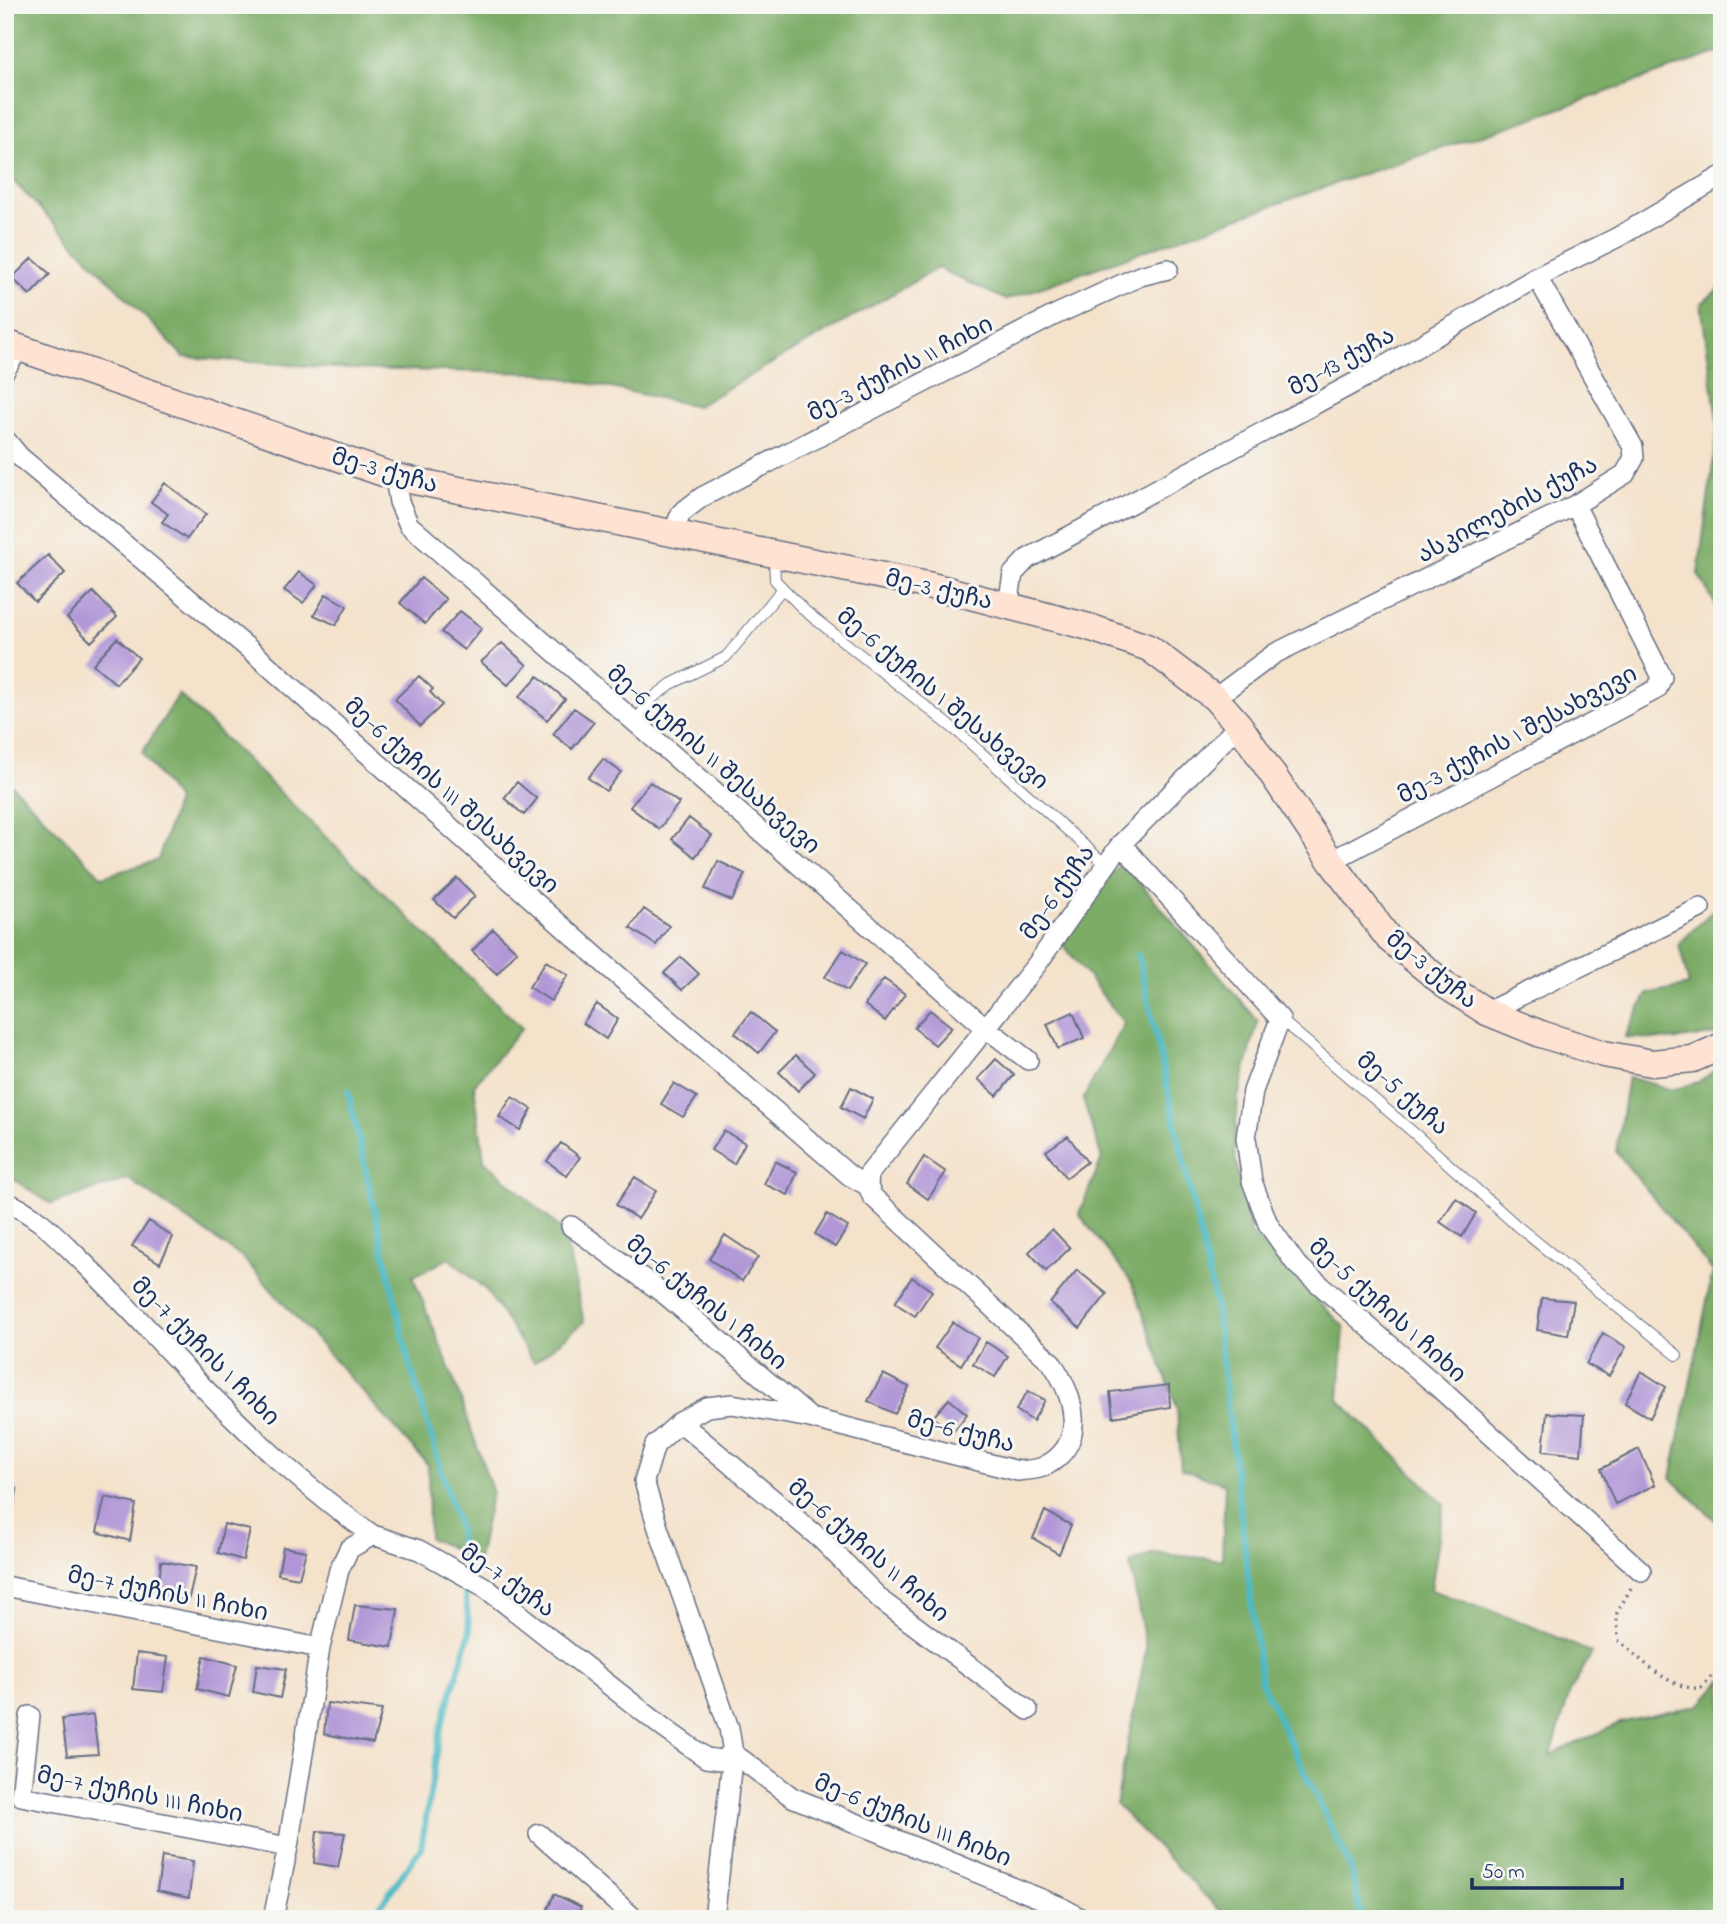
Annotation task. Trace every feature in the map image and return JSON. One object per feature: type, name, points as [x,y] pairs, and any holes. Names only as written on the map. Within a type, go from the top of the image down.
[{"type":"street","name":"მე-13 ქუჩა","points":[[1008,605],[1013,574],[1027,559],[1368,375],[1536,277],[1618,237],[1722,176]]},
{"type":"street","name":"მე-3 ქუჩის II ჩიხი","points":[[672,535],[681,513],[702,497],[1055,315],[1140,275],[1168,269]]},
{"type":"street","name":"ასკილების ქუჩა","points":[[1215,698],[1274,654],[1575,505],[1625,474],[1634,458],[1633,447],[1536,277]]},
{"type":"street","name":"მე-3 ქუჩა","points":[[13,345],[395,477],[672,535],[774,553],[1008,605],[1089,627],[1149,648],[1215,698],[1239,725],[1331,861],[1389,939],[1448,987],[1487,1012],[1541,1034],[1604,1054],[1652,1063],[1693,1059],[1722,1046]]},
{"type":"street","points":[[5,370],[13,345]]},
{"type":"street","name":"მე-6 ქუჩის III შესახვევი","points":[[5,439],[19,457],[306,699],[607,966],[840,1167],[868,1186]]},
{"type":"street","name":"მე-6 ქუჩის II შესახვევი","points":[[395,477],[399,502],[409,525],[986,1027],[1028,1060]]},
{"type":"street","name":"მე-3 ქუჩის I შესახვევი","points":[[1331,861],[1657,689],[1662,677],[1575,505]]},
{"type":"street","name":"მე-6 ქუჩა","points":[[714,1919],[733,1753],[729,1728],[657,1528],[644,1481],[655,1445],[680,1422],[708,1407],[732,1404],[810,1418],[1018,1471],[1043,1468],[1061,1454],[1070,1438],[1073,1418],[1071,1398],[1065,1382],[1051,1362],[872,1196],[868,1186],[869,1174],[1037,964],[1121,844],[1239,725]]},
{"type":"street","name":"მე-5 ქუჩა","points":[[1121,844],[1279,1019]]},
{"type":"street","points":[[1487,1012],[1700,908]]},
{"type":"street","name":"მე-5 ქუჩის I ჩიხი","points":[[1279,1019],[1252,1091],[1245,1138],[1252,1181],[1268,1224],[1296,1264],[1438,1387],[1641,1571]]},
{"type":"street","name":"მე-7 ქუჩის I ჩიხი","points":[[5,1202],[20,1207],[47,1228],[117,1296],[238,1422],[333,1507],[373,1535]]},
{"type":"street","name":"მე-6 ქუჩის I ჩიხი","points":[[571,1226],[667,1296],[810,1418]]},
{"type":"street","name":"მე-6 ქუჩის II ჩიხი","points":[[680,1422],[823,1541],[882,1601],[1028,1710]]},
{"type":"street","points":[[273,1919],[288,1847],[320,1648],[339,1570],[349,1549],[373,1535]]},
{"type":"street","name":"მე-7 ქუჩა","points":[[373,1535],[419,1550],[483,1586],[706,1758],[721,1760],[733,1753]]},
{"type":"street","name":"მე-7 ქუჩის II ჩიხი","points":[[5,1586],[320,1648]]},
{"type":"street","name":"მე-7 ქუჩის III ჩიხი","points":[[30,1716],[21,1796],[288,1847]]},
{"type":"street","name":"მე-6 ქუჩის III ჩიხი","points":[[733,1753],[792,1797],[1060,1907],[1082,1919]]},
{"type":"street","points":[[539,1834],[635,1919]]},
{"type":"lane","name":"მე-6 ქუჩის I შესახვევი","points":[[774,553],[775,580],[805,611],[958,732],[1105,864]]},
{"type":"lane","points":[[635,723],[650,700],[671,684],[726,657],[783,588]]},
{"type":"lane","name":"მე-5 ქუჩა","points":[[1279,1019],[1414,1133],[1517,1226],[1677,1356]]},
{"type":"path","points":[[1641,1571],[1617,1613],[1618,1640],[1654,1670],[1687,1690],[1701,1688],[1722,1664]]},
{"type":"path","points":[[1352,1919],[1354,1916],[1376,1916],[1380,1919]]},
{"type":"green space","points":[[5,5],[1722,5],[1722,51],[1006,300],[938,268],[697,406],[539,373],[351,369],[184,357],[17,185],[5,169]]},
{"type":"green space","points":[[1722,286],[1722,616],[1698,574],[1718,426],[1701,304]]},
{"type":"green space","points":[[179,694],[522,1028],[474,1085],[484,1160],[564,1232],[584,1322],[534,1362],[486,1290],[449,1258],[413,1277],[454,1380],[492,1490],[478,1559],[429,1538],[428,1465],[243,1258],[128,1179],[51,1204],[5,1174],[5,778],[102,877],[158,860],[177,800],[142,753]]},
{"type":"green space","points":[[1122,862],[1258,1021],[1238,1097],[1234,1152],[1251,1233],[1344,1327],[1339,1400],[1444,1504],[1431,1590],[1524,1623],[1592,1653],[1570,1692],[1551,1755],[1620,1723],[1700,1705],[1722,1680],[1722,1919],[1228,1919],[1116,1805],[1146,1649],[1130,1564],[1153,1553],[1222,1560],[1225,1484],[1181,1469],[1177,1408],[1132,1283],[1079,1214],[1102,1158],[1083,1099],[1124,1023],[1059,939]]},
{"type":"green space","points":[[1722,904],[1722,1034],[1669,1040],[1625,1037],[1647,994],[1689,985],[1679,944]]},
{"type":"green space","points":[[1722,1066],[1722,1527],[1671,1478],[1713,1271],[1616,1152],[1628,1077],[1673,1090],[1698,1082]]},
{"type":"building","points":[[32,258],[50,274],[30,295],[12,278]]},
{"type":"building","points":[[165,483],[206,514],[187,539],[162,522],[168,514],[151,502]]},
{"type":"building","points":[[48,555],[65,573],[35,602],[17,583]]},
{"type":"building","points":[[299,572],[317,585],[303,603],[284,590]]},
{"type":"building","points":[[421,578],[446,599],[425,624],[400,603]]},
{"type":"building","points":[[93,592],[117,617],[91,642],[67,618]]},
{"type":"building","points":[[326,594],[347,606],[336,625],[314,615]]},
{"type":"building","points":[[460,611],[482,628],[464,650],[441,632]]},
{"type":"building","points":[[117,638],[139,658],[116,684],[93,664]]},
{"type":"building","points":[[502,643],[527,665],[508,685],[481,662]]},
{"type":"building","points":[[419,676],[433,689],[430,692],[442,705],[420,726],[395,699]]},
{"type":"building","points":[[538,676],[565,699],[547,720],[519,697]]},
{"type":"building","points":[[574,708],[594,722],[572,749],[553,734]]},
{"type":"building","points":[[603,759],[621,772],[606,791],[588,778]]},
{"type":"building","points":[[517,782],[537,799],[524,815],[504,798]]},
{"type":"building","points":[[650,782],[679,803],[659,829],[630,807]]},
{"type":"building","points":[[689,818],[712,836],[695,857],[672,839]]},
{"type":"building","points":[[718,861],[745,874],[732,901],[705,889]]},
{"type":"building","points":[[457,878],[475,896],[453,918],[434,900]]},
{"type":"building","points":[[644,909],[669,926],[656,945],[630,928]]},
{"type":"building","points":[[493,929],[517,951],[497,974],[472,951]]},
{"type":"building","points":[[843,950],[865,964],[847,991],[825,977]]},
{"type":"building","points":[[681,957],[699,974],[682,990],[664,973]]},
{"type":"building","points":[[546,961],[568,975],[551,1001],[529,987]]},
{"type":"building","points":[[884,979],[905,994],[885,1021],[865,1005]]},
{"type":"building","points":[[597,1004],[618,1019],[606,1039],[583,1023]]},
{"type":"building","points":[[930,1010],[952,1027],[935,1045],[914,1028]]},
{"type":"building","points":[[751,1012],[775,1032],[759,1053],[735,1033]]},
{"type":"building","points":[[1073,1012],[1084,1038],[1058,1049],[1047,1024]]},
{"type":"building","points":[[796,1055],[815,1073],[798,1091],[779,1072]]},
{"type":"building","points":[[996,1059],[1014,1075],[997,1096],[978,1079]]},
{"type":"building","points":[[674,1083],[697,1097],[683,1117],[661,1104]]},
{"type":"building","points":[[851,1087],[873,1099],[863,1119],[841,1107]]},
{"type":"building","points":[[512,1097],[532,1109],[520,1130],[499,1117]]},
{"type":"building","points":[[724,1131],[745,1143],[734,1164],[711,1150]]},
{"type":"building","points":[[1068,1136],[1087,1162],[1066,1178],[1046,1151]]},
{"type":"building","points":[[561,1143],[580,1157],[567,1176],[547,1161]]},
{"type":"building","points":[[924,1157],[946,1172],[928,1199],[907,1184]]},
{"type":"building","points":[[775,1161],[797,1172],[788,1195],[764,1184]]},
{"type":"building","points":[[635,1177],[656,1191],[638,1219],[616,1205]]},
{"type":"building","points":[[1456,1198],[1476,1213],[1462,1237],[1440,1222]]},
{"type":"building","points":[[827,1214],[848,1227],[835,1247],[815,1234]]},
{"type":"building","points":[[149,1221],[173,1237],[160,1263],[132,1246]]},
{"type":"building","points":[[1052,1229],[1070,1248],[1046,1271],[1029,1252]]},
{"type":"building","points":[[725,1235],[758,1257],[742,1281],[709,1259]]},
{"type":"building","points":[[1077,1270],[1107,1294],[1080,1328],[1050,1303]]},
{"type":"building","points":[[912,1277],[932,1291],[915,1316],[895,1303]]},
{"type":"building","points":[[1542,1298],[1574,1301],[1568,1335],[1537,1330]]},
{"type":"building","points":[[953,1322],[978,1338],[961,1365],[935,1348]]},
{"type":"building","points":[[1603,1333],[1626,1347],[1609,1376],[1586,1364]]},
{"type":"building","points":[[986,1342],[1008,1356],[995,1377],[973,1364]]},
{"type":"building","points":[[1641,1371],[1666,1387],[1650,1418],[1625,1403]]},
{"type":"building","points":[[883,1374],[909,1387],[895,1414],[868,1401]]},
{"type":"building","points":[[1169,1385],[1170,1407],[1113,1417],[1110,1392]]},
{"type":"building","points":[[1028,1391],[1045,1400],[1033,1421],[1016,1410]]},
{"type":"building","points":[[949,1399],[967,1414],[952,1433],[933,1417]]},
{"type":"building","points":[[1547,1413],[1584,1415],[1581,1455],[1543,1451]]},
{"type":"building","points":[[1639,1449],[1655,1485],[1615,1504],[1601,1469]]},
{"type":"building","points":[[5,1486],[17,1489],[11,1523],[5,1521]]},
{"type":"building","points":[[105,1497],[136,1504],[130,1541],[97,1532]]},
{"type":"building","points":[[1045,1511],[1071,1525],[1059,1554],[1033,1538]]},
{"type":"building","points":[[224,1524],[250,1530],[243,1560],[218,1553]]},
{"type":"building","points":[[283,1547],[306,1551],[299,1578],[278,1574]]},
{"type":"building","points":[[161,1561],[196,1567],[188,1602],[158,1596]]},
{"type":"building","points":[[355,1605],[398,1609],[392,1647],[349,1640]]},
{"type":"building","points":[[137,1653],[168,1657],[163,1692],[133,1689]]},
{"type":"building","points":[[204,1656],[237,1665],[229,1697],[197,1689]]},
{"type":"building","points":[[257,1665],[286,1669],[280,1698],[253,1692]]},
{"type":"building","points":[[327,1703],[382,1710],[373,1743],[324,1734]]},
{"type":"building","points":[[93,1715],[98,1754],[67,1756],[62,1719]]},
{"type":"building","points":[[317,1831],[345,1833],[338,1867],[314,1863]]},
{"type":"building","points":[[162,1856],[193,1861],[189,1898],[157,1891]]},
{"type":"building","points":[[554,1894],[581,1907],[576,1919],[544,1919]]},
{"type":"waterway","points":[[1138,955],[1215,1302],[1261,1682],[1350,1866],[1362,1919]]},
{"type":"waterway","points":[[348,1091],[408,1358],[459,1530],[461,1556]]},
{"type":"waterway","points":[[371,1919],[421,1848],[441,1728],[470,1632],[465,1594]]}]
